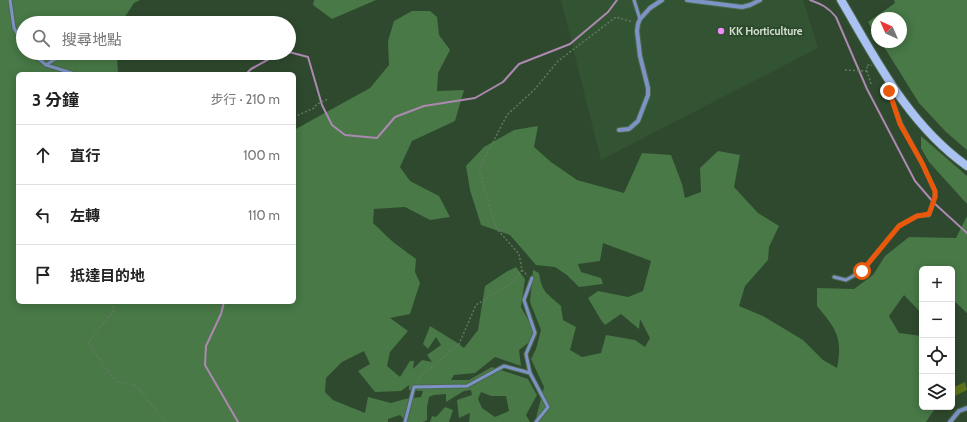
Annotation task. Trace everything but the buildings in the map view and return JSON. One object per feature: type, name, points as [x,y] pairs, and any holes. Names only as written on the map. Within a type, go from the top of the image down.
[{"type":"main road","points":[[841,0],[894,88],[914,117],[942,146],[967,166]]},
{"type":"street","points":[[619,130],[629,129],[638,121],[648,94],[648,88],[640,56],[637,31],[638,24],[640,19],[650,8],[662,0]]},
{"type":"street","points":[[687,0],[742,7],[760,0]]},
{"type":"street","points":[[950,422],[959,411],[967,408]]},
{"type":"lane","points":[[10,0],[14,28],[16,32]]},
{"type":"lane","points":[[634,0],[640,19]]},
{"type":"lane","points":[[40,60],[46,65],[69,72]]},
{"type":"lane","points":[[46,65],[54,60]]},
{"type":"lane","points":[[834,277],[846,280],[862,271],[899,226],[917,216],[929,214],[935,197],[928,175],[897,115],[889,92],[894,88]]},
{"type":"lane","points":[[532,278],[524,300],[535,333],[526,354],[530,373],[548,407],[536,422]]},
{"type":"lane","points":[[405,422],[414,387],[467,386],[504,366],[530,373]]},
{"type":"path","points":[[532,278],[522,270],[519,254],[496,228],[479,169],[507,115],[535,89],[558,61],[616,17],[638,24]]},
{"type":"path","points":[[871,84],[867,71],[867,65],[874,65]]},
{"type":"path","points":[[845,70],[867,71]]},
{"type":"path","points":[[296,116],[314,108],[317,104],[328,99]]},
{"type":"path","points":[[414,387],[420,377],[459,344],[476,306],[513,282],[522,270]]},
{"type":"path","points":[[113,304],[113,311],[88,342],[115,381],[135,385],[166,422]]},
{"type":"shaded area","points":[[0,0],[140,0],[134,3],[126,16],[16,16],[16,60],[117,60],[118,72],[16,72],[16,304],[296,304],[296,129],[370,88],[389,65],[388,41],[394,21],[412,11],[430,11],[437,17],[439,35],[450,50],[438,73],[437,91],[464,90],[455,121],[412,141],[400,167],[410,181],[439,196],[450,217],[430,220],[405,207],[374,209],[373,223],[393,242],[416,259],[415,272],[420,283],[410,314],[390,318],[408,331],[390,352],[387,366],[400,377],[410,361],[414,361],[413,369],[422,360],[432,362],[427,355],[441,345],[436,337],[428,349],[423,344],[430,326],[464,348],[478,330],[485,286],[516,267],[525,279],[521,307],[537,336],[519,350],[521,366],[495,357],[475,373],[454,375],[451,380],[469,380],[492,367],[528,379],[537,395],[526,415],[530,422],[469,422],[470,413],[459,418],[457,400],[472,395],[471,390],[464,391],[446,402],[446,394],[429,397],[427,420],[423,422],[407,422],[400,415],[388,419],[388,422],[0,422]],"holes":[[[364,351],[370,364],[358,371],[375,392],[401,391],[409,385],[409,390],[423,391],[421,397],[391,403],[368,397],[365,413],[333,400],[325,392],[326,378],[342,362]],[[481,392],[491,396],[506,396],[509,411],[495,417],[482,408],[478,399]]]},
{"type":"shaded area","points":[[314,0],[376,0],[332,19],[313,5]]},
{"type":"shaded area","points":[[561,0],[803,0],[818,48],[601,160]]},
{"type":"shaded area","points":[[894,0],[967,0],[967,150],[946,132],[919,103],[885,48],[907,48],[907,12],[882,12],[895,3]]},
{"type":"shaded area","points":[[871,20],[871,27],[868,22]]},
{"type":"shaded area","points":[[538,126],[534,147],[551,162],[577,180],[624,193],[642,153],[671,155],[682,184],[685,198],[701,192],[700,168],[718,151],[740,155],[734,187],[758,213],[779,226],[769,247],[768,260],[745,286],[739,306],[763,316],[803,340],[823,360],[837,368],[839,357],[838,341],[829,321],[817,306],[817,288],[854,289],[873,275],[885,256],[909,237],[956,238],[967,216],[967,313],[955,302],[955,266],[919,266],[919,311],[904,295],[889,316],[899,333],[919,336],[919,410],[934,410],[926,422],[535,422],[544,387],[531,359],[536,349],[541,330],[530,302],[533,270],[539,273],[542,285],[546,292],[561,306],[563,320],[576,327],[570,350],[582,357],[601,353],[606,335],[635,340],[645,347],[650,338],[640,319],[639,329],[621,314],[605,325],[588,298],[598,291],[628,297],[643,291],[651,261],[603,243],[600,261],[578,264],[581,272],[601,278],[603,284],[579,287],[567,275],[555,267],[536,265],[510,235],[481,225],[470,190],[466,166],[484,147],[514,130]]},
{"type":"shaded area","points":[[921,136],[967,176],[967,204],[929,162],[921,148]]},
{"type":"shaded area","points":[[445,407],[453,410],[449,422],[430,422],[432,416],[436,417]]},
{"type":"waterway","points":[[296,54],[308,57],[322,105],[332,125],[345,135],[377,138],[395,117],[424,106],[475,98],[503,82],[519,64],[570,44],[608,12],[617,0]]},
{"type":"waterway","points":[[810,0],[824,6],[836,17],[867,89],[915,181],[934,203],[967,233]]},
{"type":"waterway","points":[[248,72],[267,60]]},
{"type":"waterway","points":[[224,304],[221,314],[206,346],[205,365],[238,422]]},
{"type":"place","name":"KK Horticulture","points":[[721,31]]},
{"type":"route","points":[[862,271],[899,226],[917,216],[929,214],[935,197],[935,191],[928,175],[900,124],[889,91]]}]
